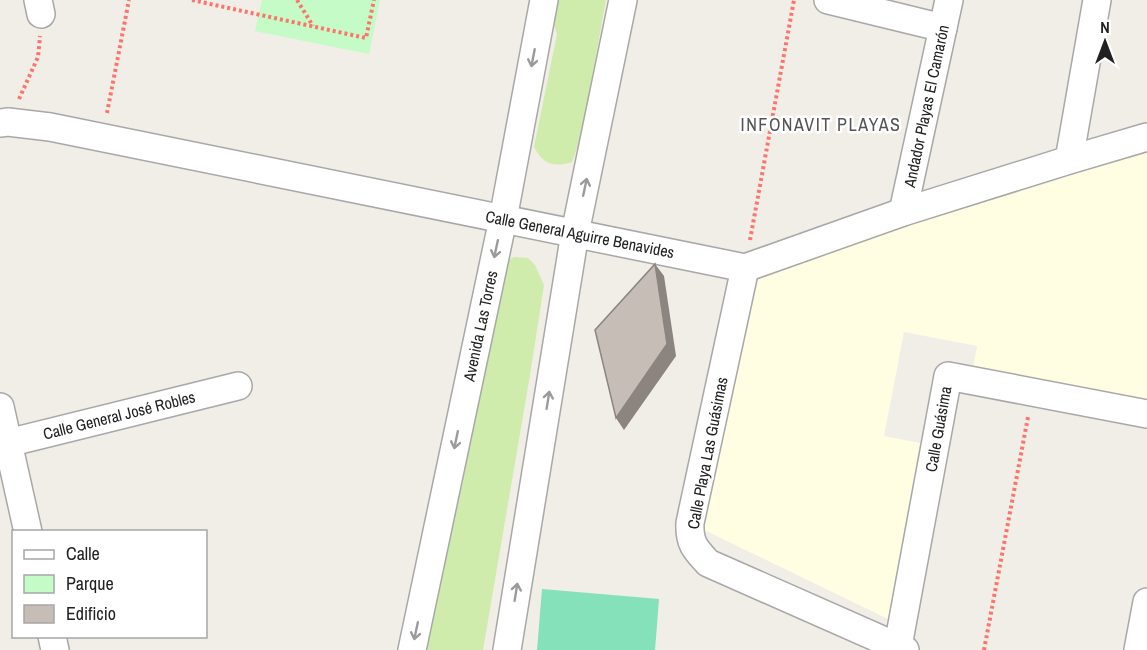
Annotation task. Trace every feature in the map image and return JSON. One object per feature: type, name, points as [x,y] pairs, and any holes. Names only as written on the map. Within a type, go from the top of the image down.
[{"type":"street","name":"Avenida Las Torres","points":[[412,650],[503,219],[544,0]]},
{"type":"street","points":[[507,650],[575,233],[623,0]]},
{"type":"street","points":[[828,0],[943,28]]},
{"type":"street","name":"Andador Playas El Camarón","points":[[903,212],[949,0]]},
{"type":"street","points":[[1068,160],[1097,0]]},
{"type":"street","name":"Calle General Aguirre Benavides","points":[[4,122],[50,127],[745,268]]},
{"type":"street","points":[[745,268],[903,212],[1147,137]]},
{"type":"street","name":"Calle Playa Las Guásimas","points":[[745,268],[690,523],[690,535],[695,549],[708,562],[901,648]]},
{"type":"street","name":"Calle Guásima","points":[[901,648],[948,376],[1147,414]]},
{"type":"street","name":"Calle General José Robles","points":[[4,444],[238,386]]},
{"type":"street","points":[[0,407],[4,444],[28,530]]},
{"type":"street","points":[[1138,650],[1147,602]]},
{"type":"path","points":[[102,138],[129,0]]},
{"type":"path","points":[[192,0],[366,38],[374,0]]},
{"type":"path","points":[[297,0],[313,26]]},
{"type":"path","points":[[745,268],[794,0]]},
{"type":"path","points":[[4,122],[38,57],[40,7]]},
{"type":"path","points":[[984,650],[1033,393]]},
{"type":"shaded area","points":[[1147,152],[1147,401],[973,368],[977,346],[904,332],[884,436],[920,443],[888,619],[702,529],[751,275]]},
{"type":"green space","points":[[262,0],[380,0],[369,54],[255,31]]},
{"type":"green space","points":[[555,0],[606,0],[581,137],[572,162],[559,165],[545,161],[534,147],[557,34],[552,19]]},
{"type":"green space","points":[[514,257],[528,258],[535,265],[544,285],[483,650],[424,650],[502,263]]},
{"type":"green space","points":[[542,589],[659,599],[655,650],[537,650]]},
{"type":"building","points":[[655,264],[667,344],[616,418],[595,330]]},
{"type":"district","name":"INFONAVIT PLAYAS","points":[[821,124]]}]
